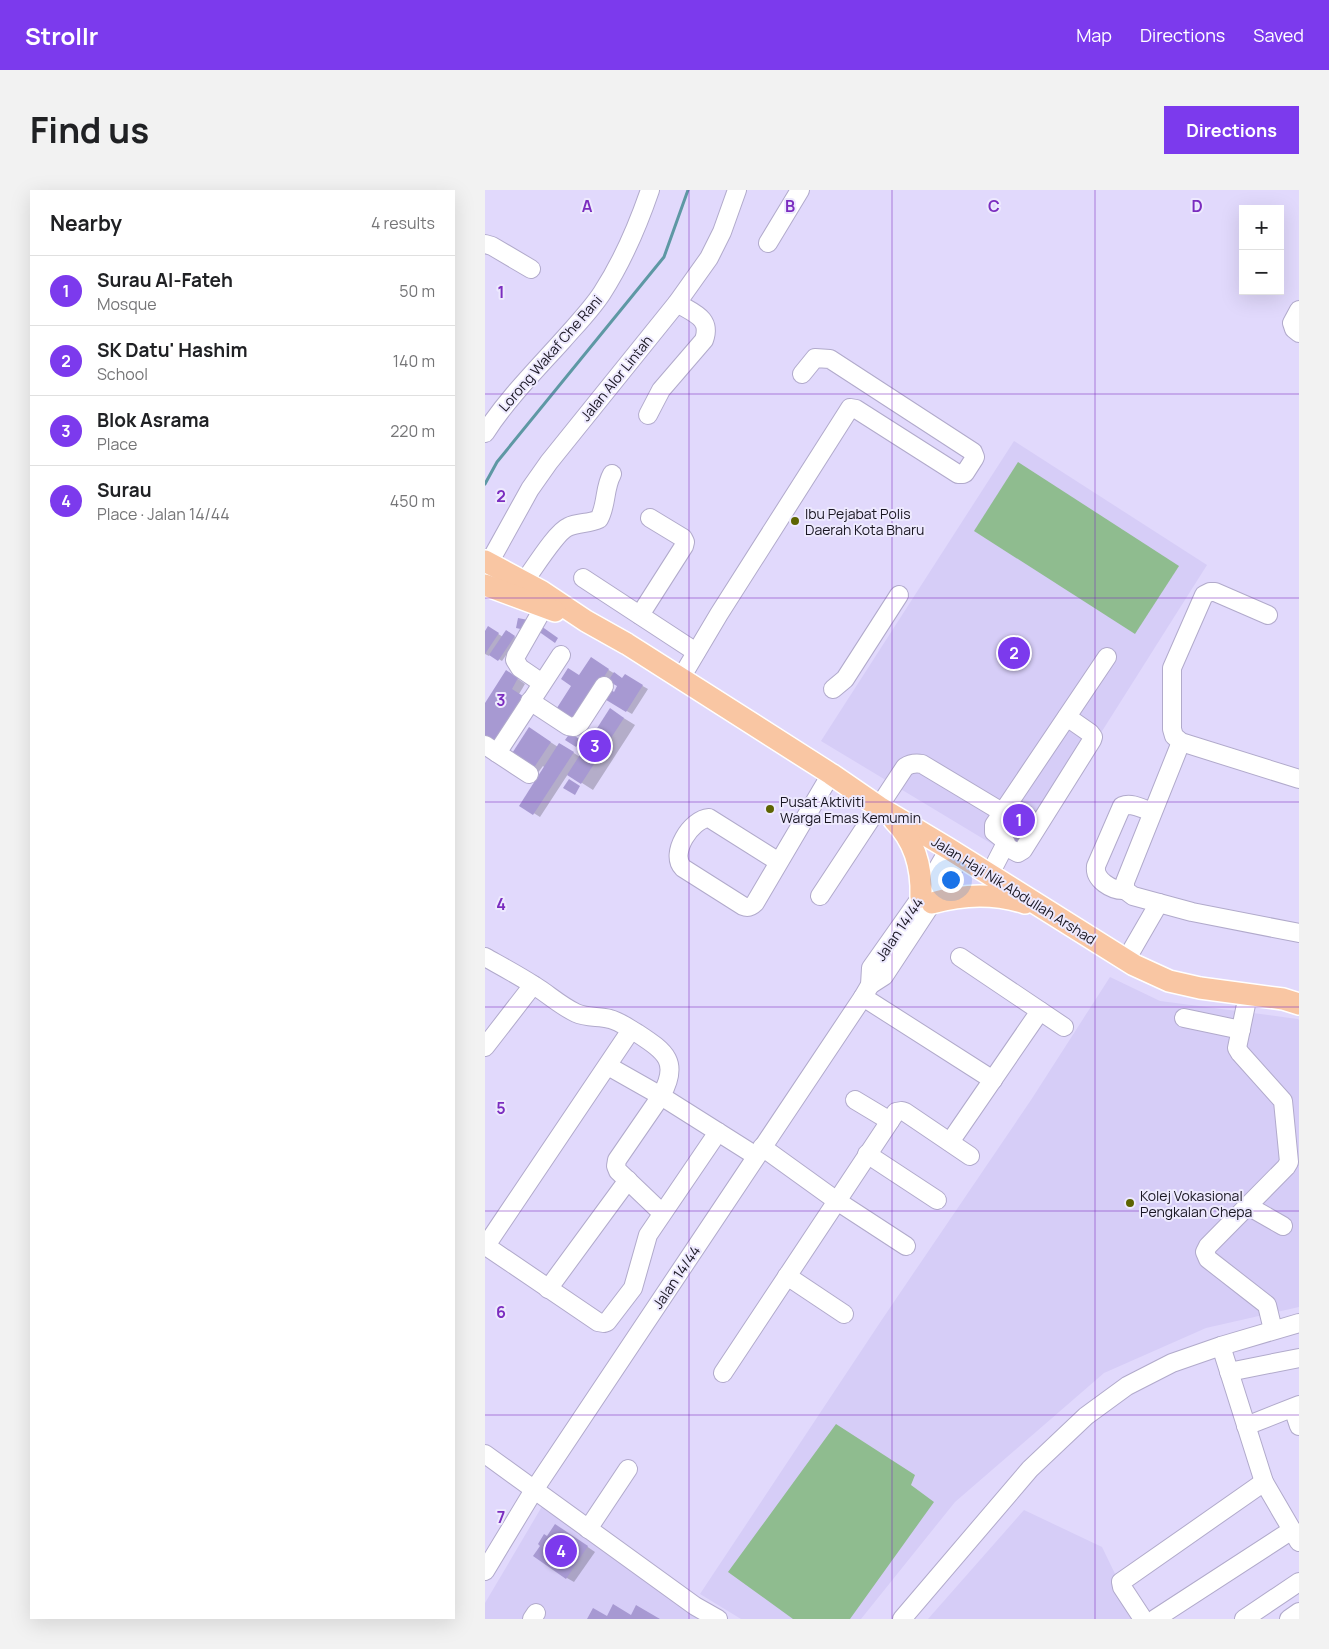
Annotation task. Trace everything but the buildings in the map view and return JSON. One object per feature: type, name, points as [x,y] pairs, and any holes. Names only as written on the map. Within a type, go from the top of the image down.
[{"type":"main road","name":"Jalan Haji Nik Abdullah Arshad","points":[[487,562],[541,591],[586,621],[627,644],[831,774],[879,807],[1142,970],[1169,981],[1200,988],[1294,1000]]},
{"type":"main road","name":"Jalan Haji Nik Abdullah Arshad","points":[[485,586],[586,621]]},
{"type":"main road","points":[[879,807],[898,824],[912,846],[927,900],[971,896],[997,897],[1023,902],[1059,918]]},
{"type":"street","name":"Lorong Wakaf Che Rani","points":[[485,433],[501,410],[578,324],[601,294],[626,249],[650,190]]},
{"type":"street","name":"Jalan Alor Lintah","points":[[487,562],[530,489],[549,462],[677,303],[709,258],[722,232],[737,190]]},
{"type":"street","points":[[768,242],[800,190]]},
{"type":"street","points":[[485,244],[492,246],[531,270]]},
{"type":"street","points":[[648,415],[661,390],[704,340],[707,332],[705,324],[699,317],[677,303]]},
{"type":"street","points":[[1299,310],[1292,322],[1294,329],[1299,333]]},
{"type":"street","points":[[681,678],[849,410],[856,409],[958,474],[965,473],[974,459],[973,452],[828,359],[815,358],[802,374]]},
{"type":"street","points":[[880,425],[895,403]]},
{"type":"street","points":[[523,583],[561,532],[571,525],[590,523],[599,519],[603,511],[609,479],[612,474]]},
{"type":"street","points":[[640,614],[685,542],[683,538],[650,518]]},
{"type":"street","points":[[583,578],[696,652]]},
{"type":"street","points":[[1268,615],[1215,592],[1204,595],[1172,668],[1174,736],[1181,742],[1299,779]]},
{"type":"street","points":[[833,689],[845,679],[899,595]]},
{"type":"street","points":[[543,683],[520,668],[515,660],[544,607]]},
{"type":"street","points":[[529,774],[491,749],[530,701],[561,655]]},
{"type":"street","points":[[989,874],[1005,846],[1005,841],[996,835],[993,828],[1107,657]]},
{"type":"street","points":[[530,701],[568,726],[574,727],[579,723],[604,686]]},
{"type":"street","points":[[1005,846],[1018,853],[1023,850],[1092,740],[1091,733],[1067,717]]},
{"type":"street","points":[[1125,890],[1125,882],[1181,742]]},
{"type":"street","points":[[820,896],[905,767],[917,763],[922,764],[1003,812]]},
{"type":"street","points":[[779,862],[709,818],[703,818],[695,823],[678,851],[679,864],[683,868],[746,908],[750,907],[755,903],[831,774]]},
{"type":"street","points":[[1153,812],[1131,804],[1122,806],[1096,866],[1095,871],[1101,880],[1116,890],[1125,890],[1133,896],[1192,912],[1299,932]]},
{"type":"street","name":"Jalan 14/44","points":[[485,1571],[534,1490],[866,991],[871,968],[927,900],[955,853]]},
{"type":"street","points":[[1126,960],[1159,903]]},
{"type":"street","points":[[485,957],[533,984],[578,1014],[611,1019],[660,1048],[668,1060],[669,1081],[661,1096],[617,1160],[617,1169],[662,1213]]},
{"type":"street","points":[[960,957],[1064,1027]]},
{"type":"street","points":[[485,1048],[533,984]]},
{"type":"street","points":[[866,991],[993,1080]]},
{"type":"street","points":[[1248,995],[1237,1046],[1238,1051],[1283,1101],[1289,1160],[1286,1167],[1208,1246],[1205,1252],[1208,1259],[1267,1305],[1273,1330]]},
{"type":"street","points":[[950,1142],[1040,1010]]},
{"type":"street","points":[[1184,1018],[1241,1030]]},
{"type":"street","points":[[631,1030],[485,1247],[598,1322],[607,1322],[632,1291],[646,1237],[719,1132]]},
{"type":"street","points":[[608,1066],[719,1132],[759,1152],[906,1246]]},
{"type":"street","points":[[855,1100],[889,1121]]},
{"type":"street","points":[[723,1373],[896,1112],[903,1111],[970,1156]]},
{"type":"street","points":[[867,1154],[937,1200]]},
{"type":"street","points":[[549,1289],[628,1180]]},
{"type":"street","points":[[1247,1206],[1283,1226]]},
{"type":"street","points":[[787,1276],[844,1314]]},
{"type":"street","points":[[902,1619],[1030,1469],[1086,1416],[1127,1386],[1172,1363],[1299,1323]]},
{"type":"street","points":[[1155,1619],[1296,1536],[1264,1482],[1221,1346]]},
{"type":"street","points":[[1229,1372],[1299,1358]]},
{"type":"street","points":[[1246,1426],[1296,1406],[1299,1426]]},
{"type":"street","points":[[485,1454],[695,1606],[718,1619]]},
{"type":"street","points":[[588,1530],[628,1469]]},
{"type":"street","points":[[1143,1619],[1122,1587],[1121,1582],[1264,1482]]},
{"type":"street","points":[[1244,1619],[1299,1582]]},
{"type":"street","points":[[1289,1619],[1299,1612]]},
{"type":"shaded area","points":[[1014,441],[1207,565],[1020,861],[821,741]]},
{"type":"shaded area","name":"Kolej Vokasional Pengkalan Chepa","points":[[1110,977],[1160,1001],[1299,1020],[1299,1307],[1206,1328],[1104,1373],[955,1502],[861,1619],[741,1619],[700,1594],[881,1321],[1031,1100]]},
{"type":"shaded area","points":[[544,1503],[709,1619],[485,1619],[485,1603]]},
{"type":"shaded area","points":[[1024,1510],[1102,1547],[1137,1619],[928,1619]]},
{"type":"green space","points":[[1018,462],[1179,566],[1135,634],[974,531]]},
{"type":"green space","points":[[836,1424],[915,1475],[911,1485],[934,1502],[850,1619],[793,1619],[728,1572]]},
{"type":"waterway","points":[[485,484],[497,462],[664,257],[688,190]]},
{"type":"place","name":"Ibu Pejabat Polis Daerah Kota Bharu","points":[[795,521]]},
{"type":"place","name":"SK Datu' Hashim","points":[[1014,653]]},
{"type":"place","name":"Blok Asrama","points":[[595,746]]},
{"type":"place","name":"Pusat Aktiviti Warga Emas Kemumin","points":[[770,809]]},
{"type":"place","name":"Surau Al-Fateh","points":[[1019,820]]},
{"type":"place","name":"Kolej Vokasional Pengkalan Chepa","points":[[1130,1203]]},
{"type":"place","name":"Surau","points":[[561,1551]]}]
